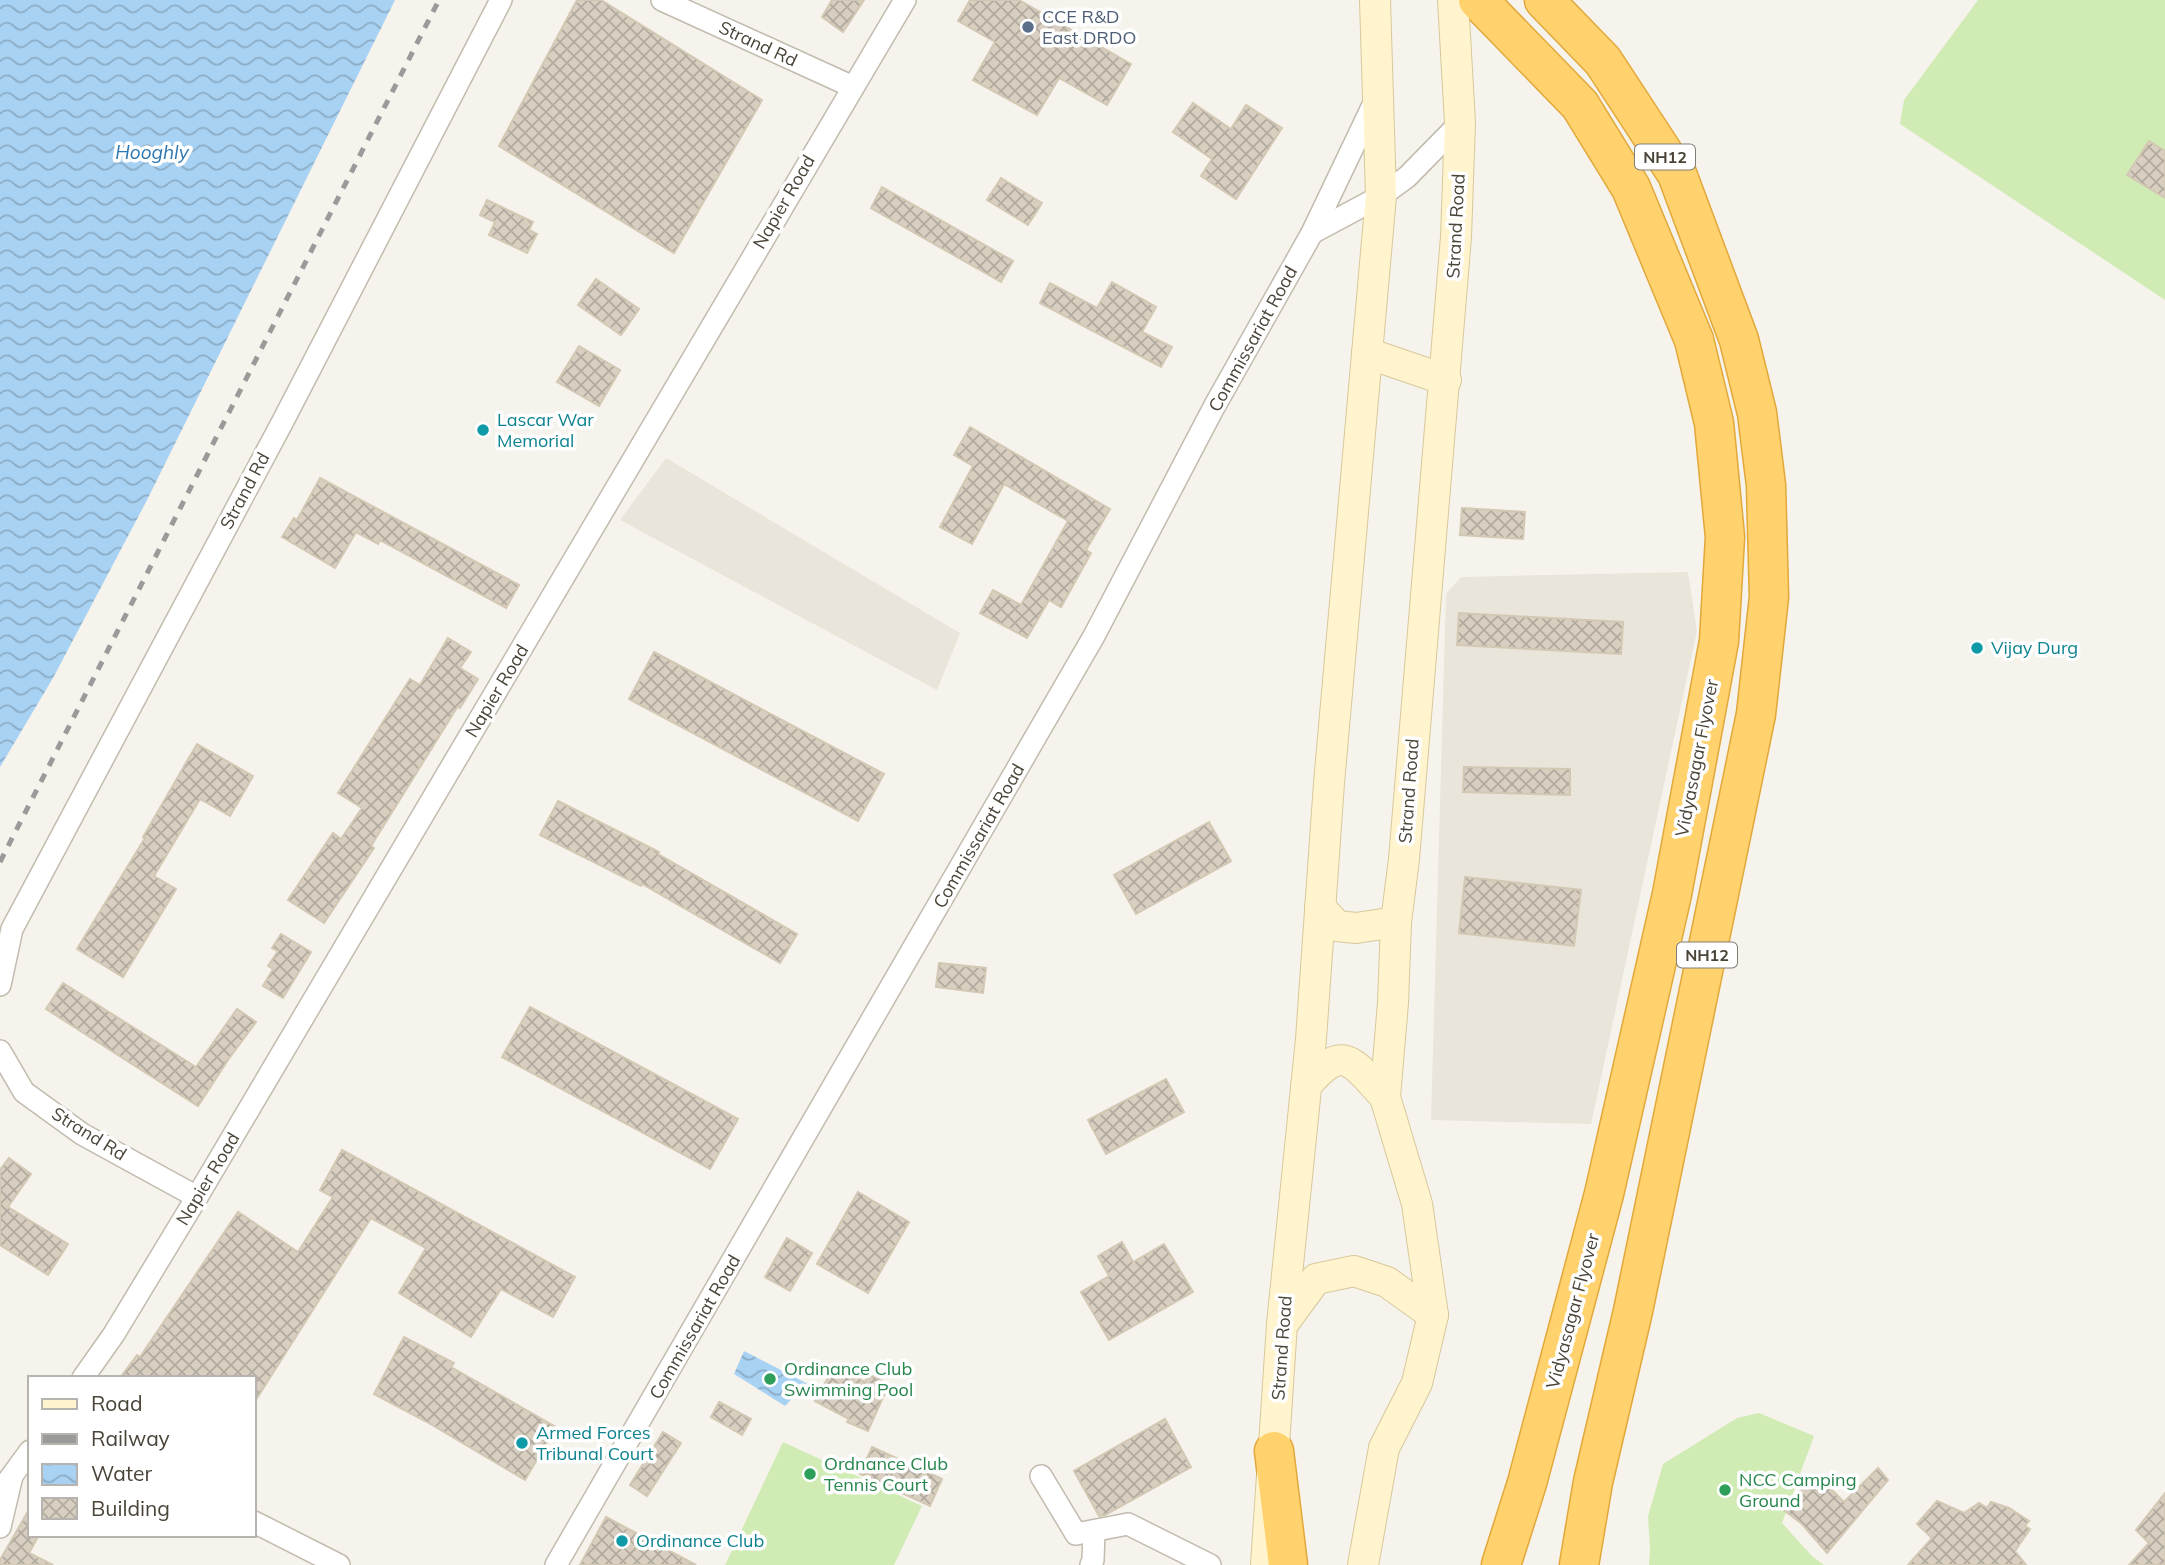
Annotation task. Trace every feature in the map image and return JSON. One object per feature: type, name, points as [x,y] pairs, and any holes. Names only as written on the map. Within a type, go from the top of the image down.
[{"type":"highway","name":"Vidyasagar Flyover","points":[[1478,0],[1580,105],[1631,188],[1693,340],[1714,423],[1725,537],[1718,641],[1672,894],[1605,1194],[1527,1483],[1501,1565]]},
{"type":"highway","name":"NH12","points":[[1544,0],[1602,61],[1676,174],[1739,340],[1757,413],[1766,485],[1769,597],[1756,714],[1633,1311],[1593,1482],[1579,1565]]},
{"type":"highway","points":[[1274,1451],[1288,1565]]},
{"type":"highway","points":[[1514,1565],[1527,1483]]},
{"type":"main road","name":"Strand Road","points":[[1266,1565],[1282,1324],[1306,1086],[1329,783],[1381,196],[1375,0]]},
{"type":"main road","name":"Strand Road","points":[[1363,1565],[1384,1448],[1417,1383],[1433,1315],[1417,1204],[1385,1097],[1396,922],[1404,859],[1420,648],[1446,380],[1456,237],[1460,123],[1454,0]]},
{"type":"main road","points":[[1367,353],[1446,380]]},
{"type":"main road","points":[[1320,907],[1337,926],[1356,928],[1396,922]]},
{"type":"main road","points":[[1306,1086],[1322,1066],[1342,1059],[1352,1062],[1385,1097]]},
{"type":"main road","points":[[1282,1324],[1316,1279],[1354,1271],[1387,1282],[1433,1315]]},
{"type":"street","name":"Strand Rd","points":[[0,985],[12,929],[276,433],[501,0]]},
{"type":"street","name":"Strand Rd","points":[[662,0],[853,87]]},
{"type":"street","name":"Napier Road","points":[[84,1376],[114,1334],[197,1197],[905,0]]},
{"type":"street","name":"Commissariat Road","points":[[556,1565],[1094,636],[1214,407],[1312,233],[1379,94]]},
{"type":"street","points":[[1312,233],[1381,196],[1406,177],[1460,123]]},
{"type":"street","name":"Strand Rd","points":[[0,1051],[24,1092],[82,1134],[197,1197]]},
{"type":"street","points":[[0,1527],[6,1484],[28,1454]]},
{"type":"street","points":[[1041,1476],[1076,1534],[1128,1524],[1210,1565]]},
{"type":"street","points":[[256,1523],[339,1565]]},
{"type":"street","points":[[1091,1565],[1094,1531]]},
{"type":"shaded area","points":[[666,458],[960,633],[937,690],[620,520]]},
{"type":"shaded area","points":[[1688,572],[1697,631],[1591,1124],[1431,1120],[1446,594],[1461,577]]},
{"type":"green space","points":[[1978,0],[2165,0],[2165,300],[1900,124],[1904,100]]},
{"type":"green space","name":"NCC Camping Ground","points":[[1759,1413],[1814,1436],[1782,1523],[1812,1556],[1824,1565],[1649,1565],[1648,1516],[1663,1464],[1737,1418]]},
{"type":"green space","name":"Ordnance Club Tennis Court","points":[[783,1442],[922,1506],[894,1565],[725,1565]]},
{"type":"water","name":"Hooghly","points":[[0,0],[395,0],[146,502],[53,678],[0,767]]},
{"type":"water","name":"Ordinance Club Swimming Pool","points":[[744,1351],[807,1383],[785,1406],[734,1374]]},
{"type":"building","points":[[577,0],[601,0],[762,100],[674,253],[499,146]]},
{"type":"building","points":[[832,0],[864,0],[843,32],[822,17]]},
{"type":"building","points":[[970,0],[1019,0],[1131,64],[1107,105],[1059,78],[1037,115],[973,80],[995,42],[958,21]]},
{"type":"building","points":[[1193,103],[1231,129],[1246,105],[1282,128],[1236,199],[1201,176],[1212,159],[1173,132]]},
{"type":"building","points":[[2149,141],[2165,151],[2165,198],[2127,175]]},
{"type":"building","points":[[1001,178],[1042,203],[1028,225],[987,200]]},
{"type":"building","points":[[882,187],[1013,261],[1001,282],[871,208]]},
{"type":"building","points":[[487,200],[533,222],[529,230],[537,234],[527,253],[489,235],[495,222],[480,215]]},
{"type":"building","points":[[596,279],[639,309],[621,335],[578,305]]},
{"type":"building","points":[[1112,282],[1156,307],[1142,332],[1172,347],[1161,367],[1040,303],[1050,283],[1097,308]]},
{"type":"building","points":[[579,346],[620,370],[599,406],[557,382]]},
{"type":"building","points":[[970,427],[1110,509],[1086,550],[1091,553],[1061,607],[1049,600],[1027,638],[980,613],[993,590],[1021,605],[1068,521],[1004,484],[972,544],[940,527],[973,466],[954,455]]},
{"type":"building","points":[[320,478],[519,585],[506,608],[380,540],[378,544],[356,532],[335,568],[282,537],[294,518],[297,520]]},
{"type":"building","points":[[1462,508],[1525,512],[1523,539],[1460,535]]},
{"type":"building","points":[[1459,613],[1623,622],[1621,654],[1457,645]]},
{"type":"building","points":[[448,638],[471,652],[460,668],[478,679],[460,708],[458,706],[371,846],[374,848],[324,923],[288,900],[333,833],[341,839],[362,808],[338,793],[410,679],[420,685]]},
{"type":"building","points":[[654,652],[884,774],[858,821],[629,699]]},
{"type":"building","points":[[197,744],[253,776],[230,816],[200,799],[154,876],[176,889],[123,977],[77,949],[145,838],[143,837]]},
{"type":"building","points":[[1464,767],[1570,769],[1570,795],[1463,792]]},
{"type":"building","points":[[558,801],[659,852],[658,854],[797,934],[780,963],[642,884],[641,886],[540,835]]},
{"type":"building","points":[[1209,822],[1231,861],[1136,914],[1114,875]]},
{"type":"building","points":[[1465,877],[1581,890],[1574,946],[1459,933]]},
{"type":"building","points":[[281,934],[311,952],[283,998],[263,986],[273,969],[268,966],[278,951],[272,948]]},
{"type":"building","points":[[939,963],[986,968],[983,993],[936,987]]},
{"type":"building","points":[[63,983],[196,1067],[237,1009],[256,1022],[198,1106],[46,1009]]},
{"type":"building","points":[[530,1007],[738,1119],[710,1169],[502,1057]]},
{"type":"building","points":[[1166,1079],[1184,1112],[1106,1154],[1088,1120]]},
{"type":"building","points":[[342,1150],[575,1277],[553,1317],[501,1289],[471,1337],[399,1293],[426,1248],[371,1218],[256,1400],[256,1376],[121,1376],[137,1355],[140,1357],[238,1212],[298,1252],[333,1197],[320,1190]]},
{"type":"building","points":[[9,1158],[31,1174],[8,1207],[68,1244],[48,1275],[0,1245],[0,1170]]},
{"type":"building","points":[[858,1192],[909,1222],[868,1293],[817,1264]]},
{"type":"building","points":[[787,1238],[812,1253],[790,1291],[765,1277]]},
{"type":"building","points":[[1122,1242],[1133,1262],[1164,1244],[1193,1292],[1109,1340],[1081,1292],[1109,1276],[1098,1256]]},
{"type":"building","points":[[404,1337],[454,1363],[451,1367],[556,1427],[525,1480],[374,1394]]},
{"type":"building","points":[[835,1365],[865,1382],[868,1374],[889,1384],[868,1431],[847,1422],[849,1419],[815,1401]]},
{"type":"building","points":[[719,1402],[751,1419],[742,1435],[711,1417]]},
{"type":"building","points":[[1165,1419],[1191,1467],[1099,1516],[1074,1471]]},
{"type":"building","points":[[663,1432],[681,1443],[647,1496],[630,1485]]},
{"type":"building","points":[[872,1447],[942,1479],[930,1506],[860,1474]]},
{"type":"building","points":[[1878,1468],[1888,1480],[1827,1553],[1802,1524],[1780,1507],[1818,1476],[1844,1502]]},
{"type":"building","points":[[2165,1493],[2165,1565],[2129,1565],[2149,1543],[2136,1530]]},
{"type":"building","points":[[1937,1501],[1964,1513],[1979,1503],[1987,1508],[1991,1502],[2009,1508],[2029,1521],[2025,1526],[2030,1529],[2015,1551],[2026,1565],[1908,1565],[1932,1538],[1917,1524]]},
{"type":"building","points":[[28,1511],[28,1537],[38,1537],[29,1553],[53,1565],[0,1565],[0,1560]]},
{"type":"building","name":"Ordinance Club","points":[[606,1517],[696,1565],[580,1565]]},
{"type":"railway","points":[[0,862],[439,0]]},
{"type":"place","name":"CCE R&D East DRDO","points":[[1028,27]]},
{"type":"place","name":"Lascar War Memorial","points":[[483,430]]},
{"type":"place","name":"Vijay Durg","points":[[1977,648]]},
{"type":"place","name":"Ordinance Club Swimming Pool","points":[[770,1379]]},
{"type":"place","name":"Armed Forces Tribunal Court","points":[[522,1443]]},
{"type":"place","name":"Ordnance Club Tennis Court","points":[[810,1474]]},
{"type":"place","name":"NCC Camping Ground","points":[[1725,1490]]},
{"type":"place","name":"Ordinance Club","points":[[622,1541]]}]
